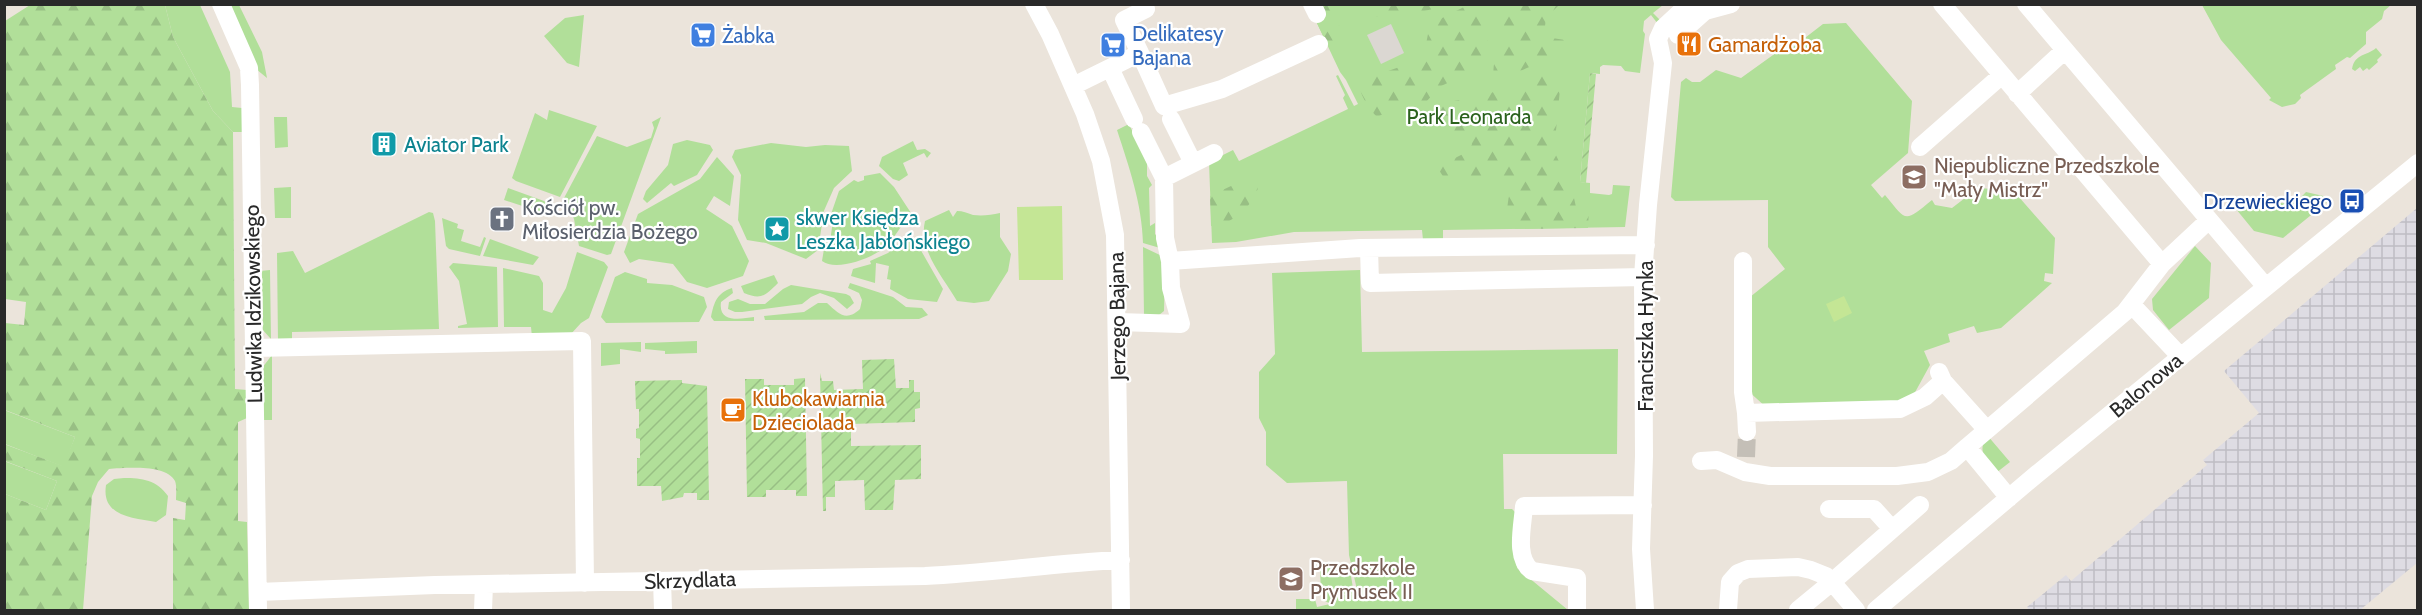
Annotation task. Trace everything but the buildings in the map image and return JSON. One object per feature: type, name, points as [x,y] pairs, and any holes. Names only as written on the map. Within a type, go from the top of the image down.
[{"type":"street","name":"Ludwika Idzikowskiego","points":[[221,4],[249,68],[258,601]]},
{"type":"street","name":"Jerzego Bajana","points":[[1034,4],[1073,86],[1098,153],[1109,196],[1117,254],[1121,610]]},
{"type":"street","name":"Jerzego Bajana","points":[[1045,4],[1050,34]]},
{"type":"street","points":[[1684,19],[1731,4]]},
{"type":"street","points":[[1942,4],[2162,264]]},
{"type":"street","points":[[2026,4],[2266,286]]},
{"type":"street","points":[[1146,9],[1124,20],[1164,106],[1222,89],[1319,44]]},
{"type":"street","name":"Franciszka Hynka","points":[[1645,610],[1641,549],[1643,277],[1663,63],[1658,46],[1659,33],[1684,19]]},
{"type":"street","points":[[2017,94],[2065,50]]},
{"type":"street","points":[[1073,86],[1140,53]]},
{"type":"street","points":[[1110,68],[1164,178],[1166,238],[1171,288],[1181,324],[1118,322]]},
{"type":"street","points":[[1920,147],[2002,75]]},
{"type":"street","points":[[1171,119],[1193,163]]},
{"type":"street","points":[[1164,178],[1214,153]]},
{"type":"street","name":"Balonowa","points":[[1876,610],[2266,286],[2418,163]]},
{"type":"street","points":[[1701,461],[1717,460],[1746,464],[1792,476],[1917,474],[1940,467],[1987,430],[2132,305],[2162,264],[2209,220]]},
{"type":"street","points":[[1170,261],[1369,248],[1646,245]]},
{"type":"street","points":[[1505,246],[1506,280]]},
{"type":"street","points":[[1369,248],[1370,283],[1643,277]]},
{"type":"street","points":[[1743,261],[1743,381],[1747,432]]},
{"type":"street","points":[[2132,305],[2181,357]]},
{"type":"street","points":[[254,348],[582,341],[585,583]]},
{"type":"street","points":[[1746,413],[1900,409],[1925,398],[1941,375],[1987,430]]},
{"type":"street","points":[[1966,447],[2009,498]]},
{"type":"street","points":[[1577,610],[1577,578],[1532,571],[1526,567],[1521,555],[1524,506],[1643,505]]},
{"type":"street","points":[[1798,610],[1920,505]]},
{"type":"street","points":[[1829,509],[1874,509],[1892,529]]},
{"type":"street","name":"Skrzydlata","points":[[258,601],[484,585],[985,573],[1053,564],[1121,560]]},
{"type":"street","points":[[1728,610],[1730,582],[1743,570],[1805,568],[1827,576],[1857,610]]},
{"type":"street","points":[[662,581],[663,610]]},
{"type":"street","points":[[483,610],[484,585]]},
{"type":"shaded area","points":[[1391,24],[1404,53],[1381,64],[1367,35]]},
{"type":"shaded area","points":[[2417,208],[2417,563],[2360,610],[2029,610],[2027,607],[2066,575],[2071,581],[2207,465],[2203,460],[2259,413],[2224,371]]},
{"type":"green space","points":[[1470,4],[1486,5],[1485,28],[1489,50],[1486,58],[1480,65],[1463,76],[1441,86],[1424,104],[1411,110],[1390,111],[1377,117],[1360,90],[1360,72],[1388,71],[1411,63],[1425,49],[1430,24]]},
{"type":"green space","points":[[30,5],[165,5],[173,37],[213,111],[233,132],[235,389],[247,390],[247,418],[238,422],[238,521],[247,522],[249,610],[173,610],[173,518],[185,520],[186,503],[176,500],[176,483],[170,476],[154,469],[135,468],[109,469],[98,482],[92,496],[83,610],[5,610],[5,494],[46,510],[57,481],[5,461],[4,444],[63,466],[75,437],[5,410],[5,323],[24,325],[26,302],[5,299],[5,21]]},
{"type":"green space","points":[[165,5],[200,5],[230,72],[232,107],[242,108],[243,132],[233,132],[213,111],[173,37]]},
{"type":"green space","points":[[229,5],[239,5],[262,52],[267,78],[256,69]]},
{"type":"green space","name":"Park Leonarda","points":[[1315,5],[1663,5],[1653,13],[1661,21],[1658,24],[1651,15],[1644,21],[1645,34],[1640,73],[1625,71],[1621,66],[1603,65],[1600,67],[1600,74],[1590,73],[1580,182],[1590,183],[1590,193],[1609,195],[1612,194],[1613,185],[1630,186],[1625,227],[1443,230],[1443,241],[1423,240],[1422,230],[1294,232],[1236,242],[1212,243],[1209,162],[1233,150],[1239,161],[1348,109],[1343,98],[1345,95],[1336,76],[1338,75],[1354,106],[1358,104],[1315,19]]},
{"type":"green space","points":[[1315,5],[1327,5],[1338,25],[1350,33],[1352,45],[1349,47],[1336,40],[1327,44],[1315,19]]},
{"type":"green space","points":[[1365,5],[1448,5],[1412,14],[1376,17]]},
{"type":"green space","points":[[1501,5],[1559,5],[1546,18],[1544,34],[1546,37],[1571,41],[1572,46],[1562,53],[1506,77],[1495,76],[1496,56],[1504,30]]},
{"type":"green space","points":[[2202,5],[2391,5],[2384,11],[2382,19],[2366,32],[2366,44],[2350,58],[2347,57],[2335,65],[2336,69],[2300,95],[2301,98],[2295,104],[2282,107],[2269,100],[2271,98],[2221,40]]},
{"type":"green space","points":[[584,15],[579,67],[567,63],[544,36],[565,18]]},
{"type":"green space","points":[[1846,23],[1912,101],[1908,153],[1871,185],[1882,198],[1885,195],[1906,216],[1916,213],[1932,200],[1935,205],[1952,208],[1978,188],[2009,190],[2018,196],[2055,238],[2053,274],[2045,273],[2044,281],[2052,283],[2001,328],[1977,333],[1974,326],[1948,334],[1950,342],[1924,351],[1930,365],[1913,396],[1883,406],[1767,408],[1746,389],[1745,301],[1785,269],[1768,247],[1768,200],[1675,201],[1671,197],[1681,82],[1686,78],[1692,82],[1700,82],[1716,70],[1741,78],[1780,50],[1788,51],[1823,24]]},
{"type":"green space","points":[[2376,48],[2382,55],[2369,70],[2367,68],[2363,71],[2360,67],[2355,71],[2352,69],[2359,57]]},
{"type":"green space","points":[[1552,71],[1560,89],[1554,151],[1572,189],[1576,207],[1589,208],[1588,228],[1515,229],[1507,218],[1509,194],[1499,181],[1490,175],[1465,180],[1444,178],[1439,170],[1441,165],[1469,151],[1472,144],[1461,134],[1436,129],[1427,119],[1442,103],[1459,100],[1462,106],[1469,107],[1481,95],[1519,86]]},
{"type":"green space","points":[[1590,73],[1596,74],[1586,183],[1580,182]]},
{"type":"green space","points":[[549,110],[597,126],[560,197],[512,178],[535,113],[547,120]]},
{"type":"green space","points":[[274,117],[287,117],[288,147],[275,148]]},
{"type":"green space","points":[[661,117],[611,254],[607,255],[579,246],[574,219],[564,198],[597,136],[627,147],[651,138],[654,128],[652,122]]},
{"type":"green space","points":[[1129,124],[1147,163],[1147,176],[1152,185],[1149,188],[1150,226],[1155,223],[1155,234],[1160,240],[1160,248],[1143,243],[1137,199],[1117,130]]},
{"type":"green space","points":[[687,140],[710,145],[713,150],[697,175],[674,186],[671,183],[647,203],[643,199],[646,191],[668,165],[673,144]]},
{"type":"green space","points":[[913,141],[917,150],[925,149],[931,153],[927,158],[924,153],[903,163],[908,175],[899,181],[893,179],[879,166],[882,157]]},
{"type":"green space","points":[[771,143],[806,147],[849,146],[852,171],[834,188],[819,222],[822,224],[818,250],[806,259],[766,243],[747,240],[738,220],[741,175],[732,157],[735,150]]},
{"type":"green space","points":[[717,157],[734,176],[730,206],[714,196],[706,209],[732,226],[749,261],[743,276],[707,288],[687,282],[673,264],[639,259],[630,263],[624,252],[638,214],[700,179]]},
{"type":"green space","points":[[880,173],[894,187],[911,213],[910,215],[904,214],[901,220],[903,224],[892,239],[885,247],[872,255],[845,264],[828,264],[822,261],[825,243],[830,242],[833,220],[830,217],[839,191],[854,180],[858,182],[864,180],[864,176]]},
{"type":"green space","points":[[1252,176],[1258,186],[1253,200],[1233,219],[1218,226],[1211,226],[1210,196]]},
{"type":"green space","points":[[291,187],[291,218],[275,218],[274,188]]},
{"type":"green space","points":[[508,188],[544,201],[554,209],[553,216],[504,200]]},
{"type":"green space","points":[[2306,192],[2332,198],[2283,238],[2254,231],[2236,209],[2252,197],[2286,203],[2299,199]]},
{"type":"green space","points":[[1062,206],[1063,280],[1019,280],[1017,207]]},
{"type":"green space","points":[[949,210],[953,217],[957,211],[973,215],[1000,213],[1000,237],[1011,254],[1008,271],[989,301],[974,303],[957,301],[928,253],[924,232],[925,221]]},
{"type":"green space","points":[[429,212],[433,213],[435,221],[439,329],[292,332],[292,342],[278,342],[277,253],[293,251],[305,273]]},
{"type":"green space","points":[[442,218],[458,224],[457,228],[464,230],[461,241],[480,247],[484,237],[486,238],[480,256],[449,249],[446,246]]},
{"type":"green space","points":[[490,239],[539,257],[533,265],[483,256]]},
{"type":"green space","points":[[904,239],[915,240],[943,289],[937,302],[908,299],[890,289],[891,280],[887,279],[889,266],[876,263],[875,283],[851,276],[853,269],[871,264],[870,261],[888,253]]},
{"type":"green space","points":[[2195,246],[2211,263],[2209,298],[2169,330],[2153,310],[2152,299]]},
{"type":"green space","points":[[1143,247],[1162,256],[1165,270],[1164,311],[1159,315],[1144,315]]},
{"type":"green space","points":[[577,252],[604,262],[608,267],[589,318],[570,335],[532,337],[531,327],[504,327],[503,268],[539,276],[543,283],[543,310],[552,313],[566,288]]},
{"type":"green space","points":[[453,263],[497,267],[498,327],[458,328],[458,326],[467,324],[459,281],[449,267]]},
{"type":"green space","points":[[270,270],[271,339],[261,328],[260,271]]},
{"type":"green space","points":[[1360,270],[1362,352],[1618,349],[1617,454],[1503,454],[1504,509],[1512,509],[1518,515],[1517,568],[1568,610],[1296,610],[1296,599],[1315,599],[1317,607],[1330,604],[1336,595],[1358,594],[1349,555],[1347,481],[1287,483],[1266,465],[1266,432],[1259,418],[1259,372],[1275,354],[1272,273]]},
{"type":"green space","points":[[625,272],[647,279],[647,283],[672,285],[704,297],[707,307],[699,322],[606,323],[601,317],[615,277]]},
{"type":"green space","points":[[774,275],[778,283],[766,294],[755,296],[744,293],[741,286]]},
{"type":"green space","points":[[850,283],[893,297],[906,307],[922,308],[928,315],[919,319],[765,320],[764,316],[804,312],[818,303],[827,303],[843,315],[851,315],[860,309],[862,300],[859,293],[848,288]]},
{"type":"green space","points":[[791,285],[846,294],[854,303],[847,309],[834,298],[820,293],[802,304],[742,312],[728,309],[729,302],[738,299],[750,304],[765,304]]},
{"type":"green space","points":[[732,288],[733,293],[721,302],[723,313],[726,317],[731,318],[754,317],[754,321],[714,321],[711,317],[717,299]]},
{"type":"green space","points":[[1844,296],[1852,313],[1834,322],[1826,304]]},
{"type":"green space","points":[[697,341],[697,353],[665,354],[665,351],[645,349],[645,343]]},
{"type":"green space","points":[[641,342],[641,352],[620,349],[620,364],[601,366],[601,343]]},
{"type":"green space","points":[[272,355],[272,420],[262,420],[262,368]]},
{"type":"green space","points":[[894,359],[896,388],[909,388],[909,380],[914,380],[914,392],[920,392],[920,408],[915,409],[915,422],[851,424],[851,446],[921,445],[921,479],[895,480],[893,510],[865,510],[864,480],[835,481],[835,497],[826,497],[826,511],[823,511],[820,373],[822,381],[833,381],[834,390],[863,389],[862,360]]},
{"type":"green space","points":[[805,378],[807,496],[796,496],[796,490],[766,490],[766,497],[747,497],[745,379],[764,379],[764,385],[794,385],[794,379]]},
{"type":"green space","points":[[682,380],[682,383],[707,386],[709,500],[697,500],[697,493],[684,493],[683,497],[662,501],[661,486],[637,486],[640,439],[636,438],[636,429],[639,428],[639,409],[636,409],[635,381]]},
{"type":"green space","points":[[4,410],[75,437],[64,467],[5,444]]},
{"type":"green space","points":[[1987,435],[2010,462],[1996,473],[1983,451]]},
{"type":"green space","points":[[4,461],[57,481],[46,510],[5,494]]},
{"type":"green space","points":[[114,479],[143,479],[159,486],[168,496],[166,515],[156,522],[129,517],[114,510],[106,496],[106,485]]},
{"type":"green space","points":[[1320,564],[1346,567],[1350,570],[1354,594],[1334,594],[1329,603],[1321,599]]},
{"type":"tunnel","points":[[1746,457],[1747,432]]},
{"type":"place","name":"Żabka","points":[[703,35]]},
{"type":"place","name":"Gamardżoba","points":[[1689,44]]},
{"type":"place","name":"Delikatesy Bajana","points":[[1113,45]]},
{"type":"place","name":"Aviator Park","points":[[384,144]]},
{"type":"place","name":"Niepubliczne Przedszkole \"Mały Mistrz\"","points":[[1914,177]]},
{"type":"place","name":"Drzewieckiego","points":[[2352,201]]},
{"type":"place","name":"Kościół pw. Miłosierdzia Bożego","points":[[502,219]]},
{"type":"place","name":"skwer Księdza Leszka Jabłońskiego","points":[[777,229]]},
{"type":"place","name":"Klubokawiarnia Dzieciolada","points":[[733,410]]},
{"type":"place","name":"Przedszkole Prymusek II","points":[[1291,579]]}]
